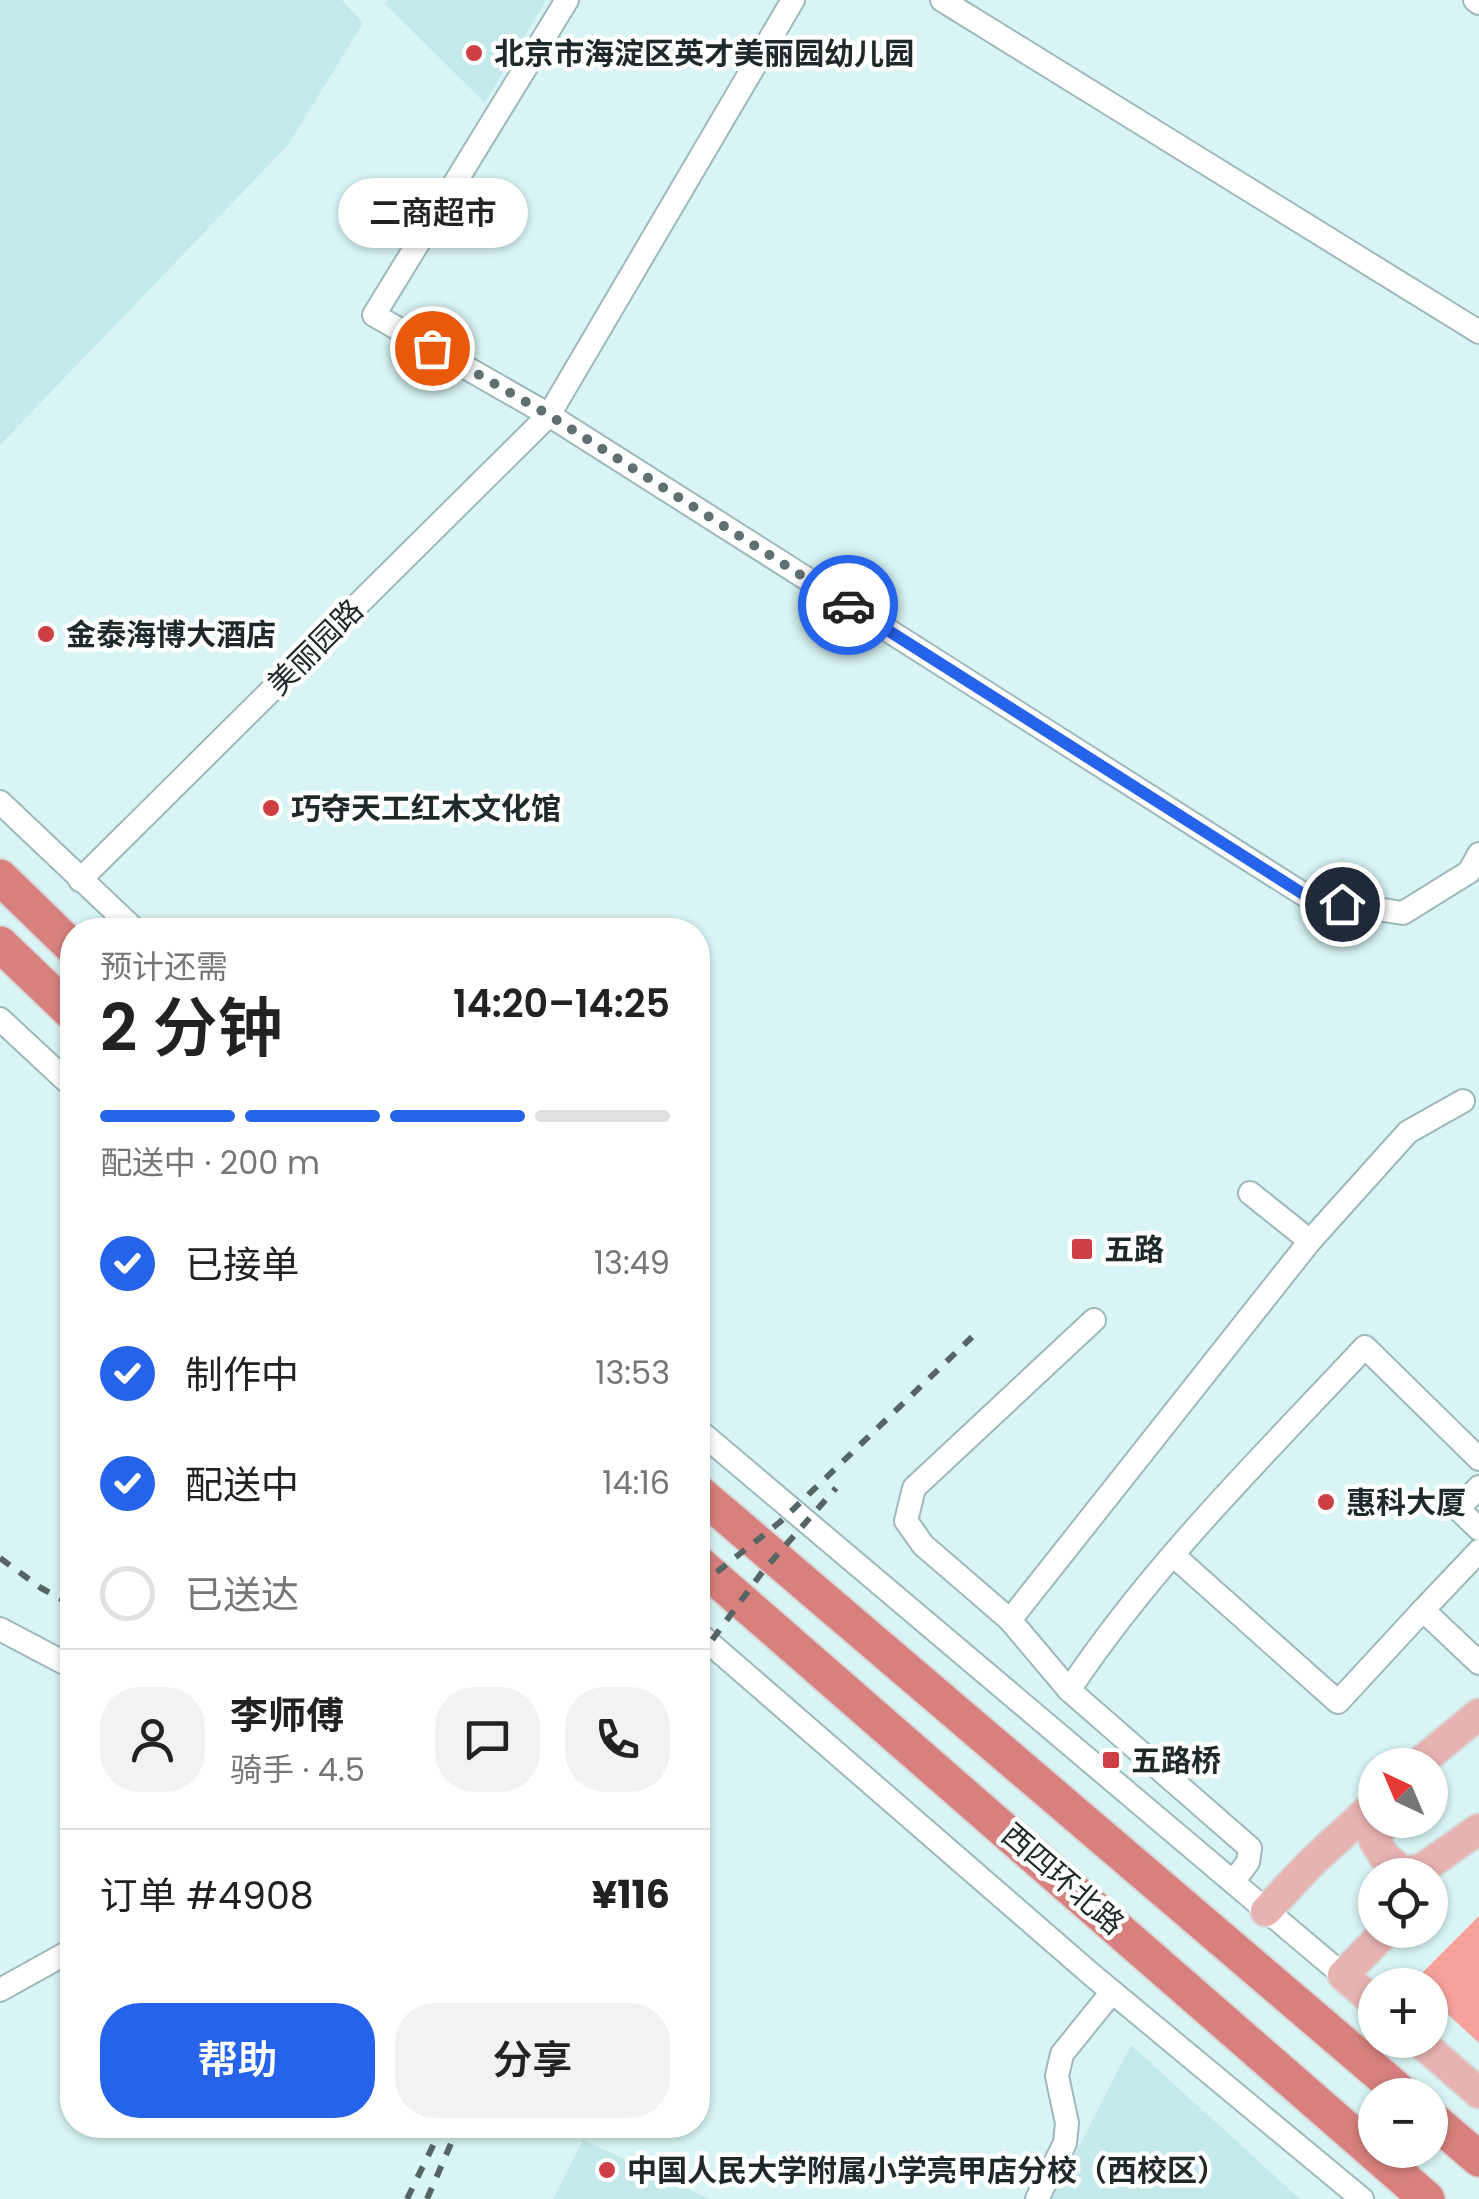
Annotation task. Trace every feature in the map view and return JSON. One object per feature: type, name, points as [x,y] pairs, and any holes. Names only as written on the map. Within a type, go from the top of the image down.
[{"type":"highway","points":[[0,877],[60,935]]},
{"type":"highway","points":[[0,944],[60,1002]]},
{"type":"highway","name":"西四环北路","points":[[710,1502],[1384,2078]]},
{"type":"highway","name":"西四环北路","points":[[710,1572],[1426,2199]]},
{"type":"highway","points":[[1448,2132],[1479,2158]]},
{"type":"main road","points":[[1439,1748],[1479,1716]]},
{"type":"main road","points":[[1448,1751],[1479,1716]]},
{"type":"main road","points":[[1266,1911],[1358,1820]]},
{"type":"main road","points":[[1375,1838],[1384,1856],[1402,1872],[1422,1869],[1479,1832]]},
{"type":"main road","points":[[1448,1866],[1479,1832]]},
{"type":"main road","points":[[1358,1988],[1343,1975],[1369,1948]]},
{"type":"main road","points":[[1439,2058],[1479,2093]]},
{"type":"street","points":[[567,0],[374,314],[549,415],[1311,899],[1402,913],[1469,872],[1479,854]]},
{"type":"street","name":"美丽园路","points":[[80,880],[549,415],[793,0]]},
{"type":"street","points":[[942,0],[1479,332]]},
{"type":"street","points":[[0,802],[122,918]]},
{"type":"street","points":[[0,1019],[60,1075]]},
{"type":"street","points":[[1010,1620],[1310,1241],[1408,1132],[1464,1101]]},
{"type":"street","points":[[1250,1194],[1310,1241]]},
{"type":"street","points":[[1094,1320],[914,1488],[906,1521],[923,1544],[1010,1620],[1069,1690],[1250,1848],[1248,1862],[1233,1882]]},
{"type":"street","points":[[1069,1690],[1097,1648],[1172,1554],[1365,1348],[1479,1459]]},
{"type":"street","points":[[710,1440],[1343,1975]]},
{"type":"street","points":[[1479,1488],[1458,1509],[1479,1529]]},
{"type":"street","points":[[1172,1554],[1338,1702],[1479,1551]]},
{"type":"street","points":[[1423,1610],[1479,1662]]},
{"type":"street","points":[[0,1629],[60,1661]]},
{"type":"street","name":"西四环北路","points":[[710,1643],[1112,1992],[1362,2199]]},
{"type":"street","points":[[0,1990],[60,1957]]},
{"type":"street","points":[[1036,2199],[1065,2143],[1066,2123],[1057,2076],[1062,2054],[1112,1992]]},
{"type":"shaded area","points":[[0,0],[342,0],[363,23],[288,145],[0,445]]},
{"type":"shaded area","name":"北京市海淀区英才美丽园幼儿园","points":[[546,0],[485,103],[384,3]]},
{"type":"shaded area","points":[[1479,1916],[1479,2043],[1448,2015],[1448,1968],[1427,1968]]},
{"type":"shaded area","points":[[1131,2045],[1300,2199],[1052,2199]]},
{"type":"shaded area","name":"中国人民大学附属小学亮甲店分校（西校区）","points":[[583,2140],[710,2199],[553,2199]]},
{"type":"railway","points":[[710,1577],[780,1522],[972,1337]]},
{"type":"railway","points":[[710,1643],[763,1571],[836,1488]]},
{"type":"railway","points":[[0,1558],[60,1598]]},
{"type":"railway","points":[[407,2199],[437,2138]]},
{"type":"railway","points":[[427,2199],[453,2138]]},
{"type":"way so far","points":[[432,348],[549,415],[848,605]]},
{"type":"place","name":"北京市海淀区英才美丽园幼儿园","points":[[474,53]]},
{"type":"place","name":"二商超市","points":[[432,348]]},
{"type":"place","name":"金泰海博大酒店","points":[[46,634]]},
{"type":"place","name":"巧夺天工红木文化馆","points":[[271,808]]},
{"type":"place","name":"五路","points":[[1082,1249]]},
{"type":"place","name":"惠科大厦","points":[[1326,1502]]},
{"type":"place","name":"五路桥","points":[[1111,1760]]},
{"type":"place","name":"中国人民大学附属小学亮甲店分校（西校区）","points":[[607,2170]]},
{"type":"route","points":[[848,605],[1311,899],[1342,904]]}]
